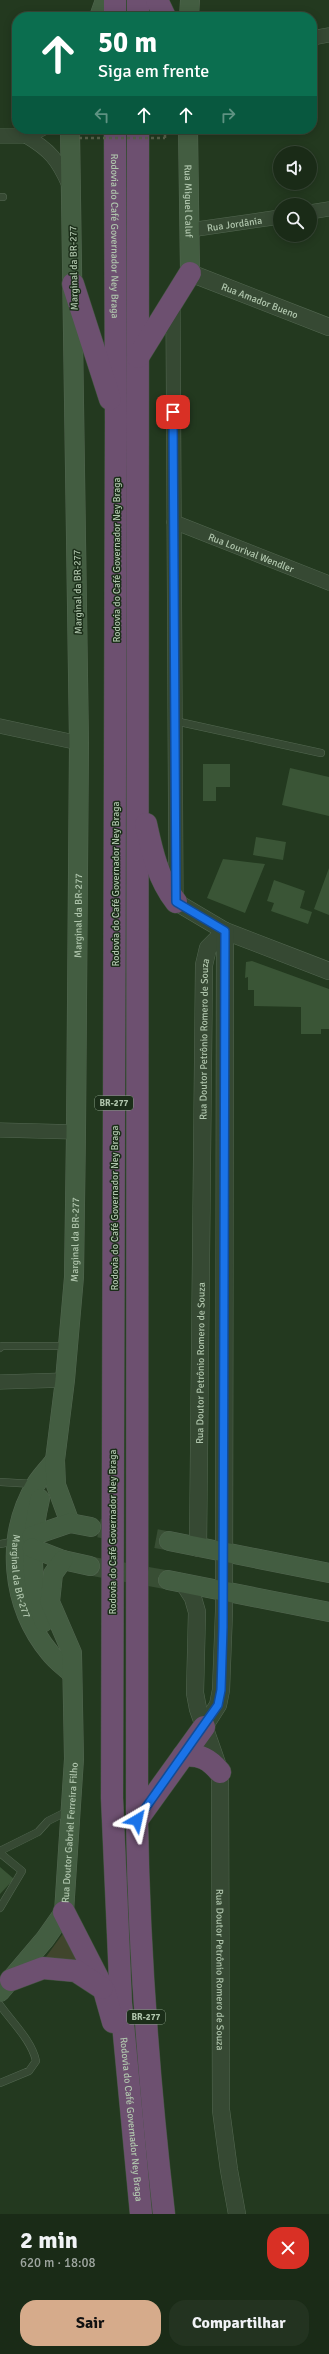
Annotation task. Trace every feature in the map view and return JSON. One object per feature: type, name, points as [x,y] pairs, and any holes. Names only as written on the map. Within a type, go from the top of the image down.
[{"type":"highway","points":[[115,0],[115,12]]},
{"type":"highway","points":[[138,0],[138,12]]},
{"type":"highway","points":[[157,0],[163,12]]},
{"type":"highway","name":"Rodovia do Café Governador Ney Braga","points":[[115,134],[116,420],[112,1722],[115,1882],[127,2077],[141,2214]]},
{"type":"highway","name":"BR-277","points":[[138,134],[137,1820],[144,1997],[164,2214]]},
{"type":"highway","points":[[138,357],[190,273]]},
{"type":"highway","points":[[73,284],[116,420]]},
{"type":"highway","points":[[138,789],[159,872],[166,890],[176,902]]},
{"type":"highway","points":[[137,1820],[204,1727]]},
{"type":"highway","points":[[183,1756],[202,1756],[212,1762],[220,1772]]},
{"type":"highway","points":[[64,1912],[104,1990],[127,2077]]},
{"type":"highway","points":[[5,1986],[43,1968],[76,1971],[104,1990]]},
{"type":"main road","points":[[101,12],[105,0]]},
{"type":"main road","points":[[189,12],[190,0]]},
{"type":"main road","name":"Marginal da BR-277","points":[[20,1542],[23,1511],[36,1484],[55,1460],[65,1380],[74,1277],[79,743],[72,189],[75,134]]},
{"type":"main road","name":"Rua Miguel Caluf","points":[[188,134],[190,273]]},
{"type":"main road","points":[[55,1460],[56,1485],[70,1523]]},
{"type":"main road","points":[[55,1460],[20,1542],[43,1620],[56,1648],[72,1674]]},
{"type":"main road","points":[[63,1560],[57,1552],[56,1542],[61,1529],[70,1523]]},
{"type":"main road","points":[[20,1542],[70,1523],[91,1527]]},
{"type":"main road","points":[[169,1541],[329,1573]]},
{"type":"main road","points":[[20,1542],[63,1560],[90,1566]]},
{"type":"main road","name":"Rua Doutor Gabriel Ferreira Filho","points":[[5,1986],[45,1939],[64,1912],[72,1809],[74,1759],[72,1653],[50,1602],[53,1574],[63,1560]]},
{"type":"main road","points":[[176,1582],[329,1612]]},
{"type":"street","points":[[317,37],[329,35]]},
{"type":"street","points":[[0,136],[26,136],[31,134]]},
{"type":"street","points":[[26,136],[44,147],[59,163],[72,189]]},
{"type":"street","points":[[317,211],[329,209]]},
{"type":"street","name":"Rua Jordânia","points":[[190,230],[273,218]]},
{"type":"street","name":"Rua Amador Bueno","points":[[190,273],[329,327]]},
{"type":"street","points":[[172,301],[176,902],[225,931],[329,971]]},
{"type":"street","name":"Rua Lourival Wendler","points":[[174,522],[329,582]]},
{"type":"street","points":[[0,726],[79,743]]},
{"type":"street","name":"Rua Doutor Petrônio Romero de Souza","points":[[198,1548],[204,966],[208,948],[225,931]]},
{"type":"street","name":"Rua Doutor Petrônio Romero de Souza","points":[[204,1727],[218,1705],[221,1690],[224,1591],[225,931]]},
{"type":"street","points":[[0,1130],[76,1132]]},
{"type":"street","points":[[0,1382],[65,1380]]},
{"type":"street","name":"Rua Doutor Petrônio Romero de Souza","points":[[176,1582],[193,1598],[197,1612],[195,1693],[204,1727],[220,1772],[221,2110],[229,2170],[237,2214]]},
{"type":"lane","points":[[175,721],[321,752]]},
{"type":"lane","points":[[0,1348],[2,1346],[68,1346]]},
{"type":"lane","points":[[0,1482],[36,1484]]},
{"type":"lane","points":[[0,1906],[22,1871],[0,1852],[38,1832],[48,1821],[72,1809]]},
{"type":"lane","points":[[0,2005],[29,2044],[36,2062],[30,2071],[0,2083]]},
{"type":"path","points":[[93,134],[166,138],[166,134]]},
{"type":"green space","points":[[67,1928],[85,1964],[43,1961]]},
{"type":"building","points":[[203,764],[230,764],[230,787],[216,787],[216,801],[203,801]]},
{"type":"building","points":[[290,768],[329,777],[329,816],[282,805]]},
{"type":"building","points":[[256,837],[286,842],[283,860],[253,855]]},
{"type":"building","points":[[223,859],[265,864],[245,913],[207,898]]},
{"type":"building","points":[[329,868],[329,915],[314,909]]},
{"type":"building","points":[[274,880],[305,891],[300,908],[312,912],[308,924],[271,911],[274,903],[267,901]]},
{"type":"building","points":[[252,961],[329,989],[329,1029],[321,1029],[321,1034],[301,1034],[301,1007],[254,1006],[254,990],[248,990],[248,977],[245,978],[246,962]]},
{"type":"building","points":[[0,1867],[14,1879],[0,1894]]},
{"type":"tunnel","points":[[99,1528],[169,1541]]},
{"type":"tunnel","points":[[90,1566],[168,1580]]},
{"type":"route","points":[[137,1820],[204,1727],[218,1705],[221,1690],[224,1611],[225,931],[176,902],[173,412]]}]
